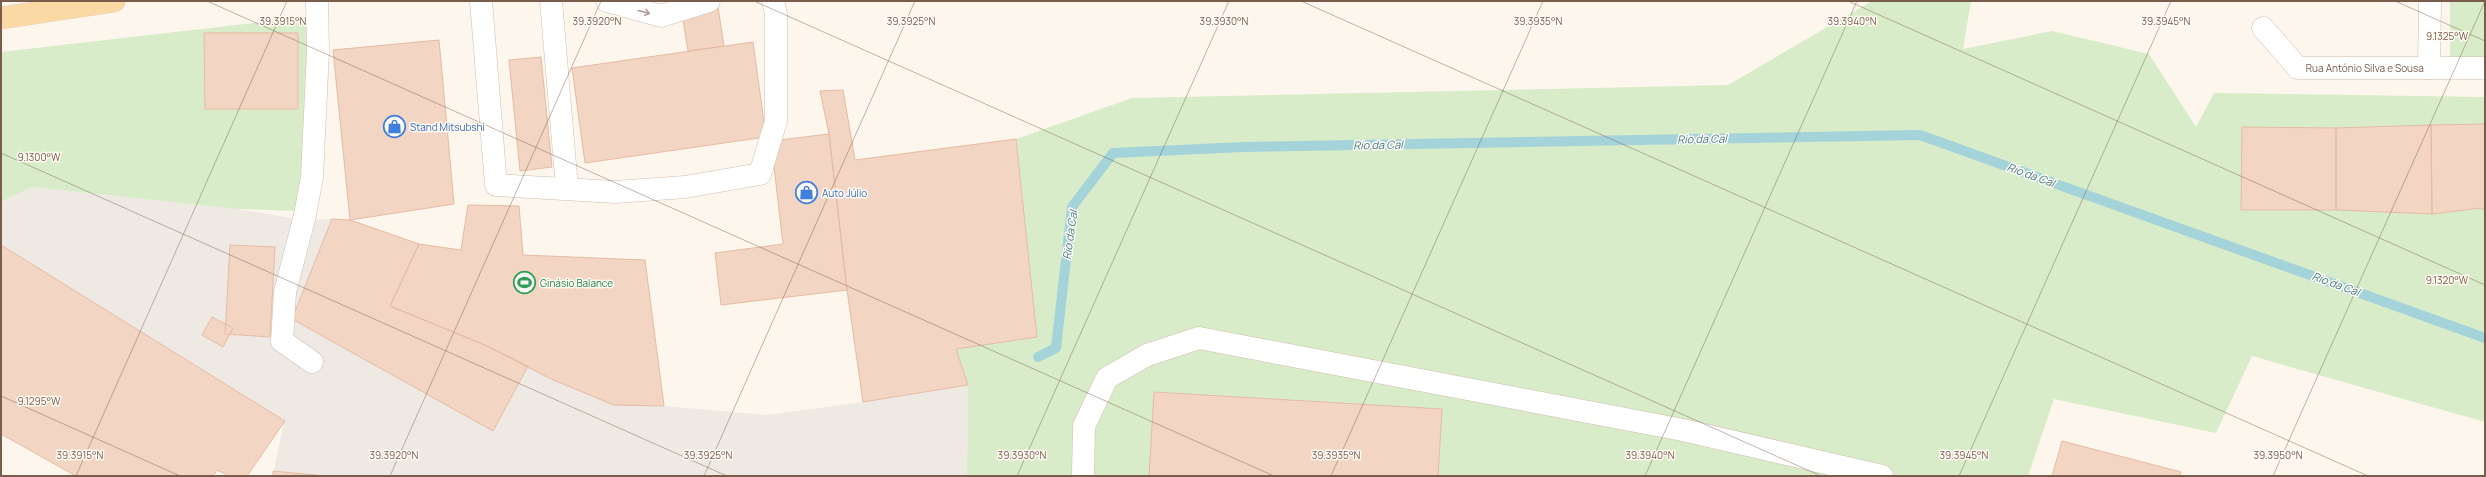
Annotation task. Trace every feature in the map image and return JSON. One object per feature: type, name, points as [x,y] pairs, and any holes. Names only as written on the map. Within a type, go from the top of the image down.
[{"type":"main road","points":[[1,18],[114,1]]},
{"type":"street","points":[[312,362],[282,340],[285,292],[305,215],[312,177],[318,51],[317,1]]},
{"type":"street","points":[[481,1],[496,185],[615,192],[684,187],[760,174],[776,121],[776,14],[773,1]]},
{"type":"street","points":[[551,1],[567,188]]},
{"type":"street","points":[[607,1],[661,16],[709,1]]},
{"type":"street","points":[[2429,68],[2430,1]]},
{"type":"street","name":"Rua António Silva e Sousa","points":[[2264,28],[2298,68],[2485,68]]},
{"type":"street","points":[[1083,476],[1084,426],[1107,378],[1147,355],[1199,338],[1683,430],[1882,476]]},
{"type":"shaded area","points":[[32,187],[237,209],[303,220],[350,220],[419,244],[390,305],[614,405],[664,406],[768,415],[899,397],[968,385],[967,476],[273,476],[284,421],[1,245],[1,202]]},
{"type":"green space","points":[[1872,1],[1971,1],[1963,49],[2052,31],[2149,54],[2196,127],[2214,93],[2485,97],[2485,422],[2252,356],[2216,433],[2054,399],[2028,476],[967,476],[968,385],[956,349],[1037,337],[1016,139],[1132,98],[1728,85]]},
{"type":"green space","points":[[2450,1],[2485,1],[2485,58],[2450,57]]},
{"type":"green space","points":[[307,17],[306,111],[299,211],[237,209],[32,187],[1,202],[1,52]]},
{"type":"building","points":[[680,1],[717,1],[724,46],[688,51]]},
{"type":"building","points":[[204,33],[298,33],[298,109],[205,109]]},
{"type":"building","name":"Stand Mitsubshi","points":[[439,40],[454,204],[350,220],[333,50]]},
{"type":"building","points":[[753,42],[766,137],[585,163],[572,68]]},
{"type":"building","points":[[541,57],[552,167],[520,171],[509,60]]},
{"type":"building","points":[[843,90],[855,160],[1016,139],[1037,337],[956,349],[968,385],[863,402],[847,290],[829,134],[820,91]]},
{"type":"building","points":[[2485,124],[2485,210],[2481,208],[2432,214],[2431,125]]},
{"type":"building","points":[[2431,125],[2432,214],[2336,210],[2336,128]]},
{"type":"building","points":[[2242,127],[2336,128],[2336,210],[2241,210]]},
{"type":"building","name":"Auto Júlio","points":[[829,134],[847,290],[721,305],[715,253],[783,244],[771,141]]},
{"type":"building","name":"Ginásio Balance","points":[[468,205],[519,206],[523,255],[645,260],[664,406],[614,405],[551,379],[485,345],[390,306],[419,244],[461,250]]},
{"type":"building","points":[[332,219],[350,220],[419,244],[390,306],[485,345],[528,366],[493,431],[292,319]]},
{"type":"building","points":[[1,245],[285,421],[247,476],[229,476],[217,470],[213,476],[76,476],[1,434]]},
{"type":"building","points":[[230,245],[275,247],[270,337],[225,334]]},
{"type":"building","points":[[212,317],[233,328],[223,347],[202,335]]},
{"type":"building","points":[[1154,392],[1442,409],[1438,476],[1149,476]]},
{"type":"building","points":[[2062,441],[2181,472],[2180,476],[2052,476]]},
{"type":"building","points":[[273,471],[326,476],[273,476]]},
{"type":"waterway","name":"Rio da Cal","points":[[1038,357],[1056,348],[1072,207],[1113,153],[1244,147],[1920,135],[2485,338]]},
{"type":"place","name":"Stand Mitsubshi","points":[[394,127]]},
{"type":"place","name":"Auto Júlio","points":[[806,193]]},
{"type":"place","name":"Ginásio Balance","points":[[524,283]]}]
